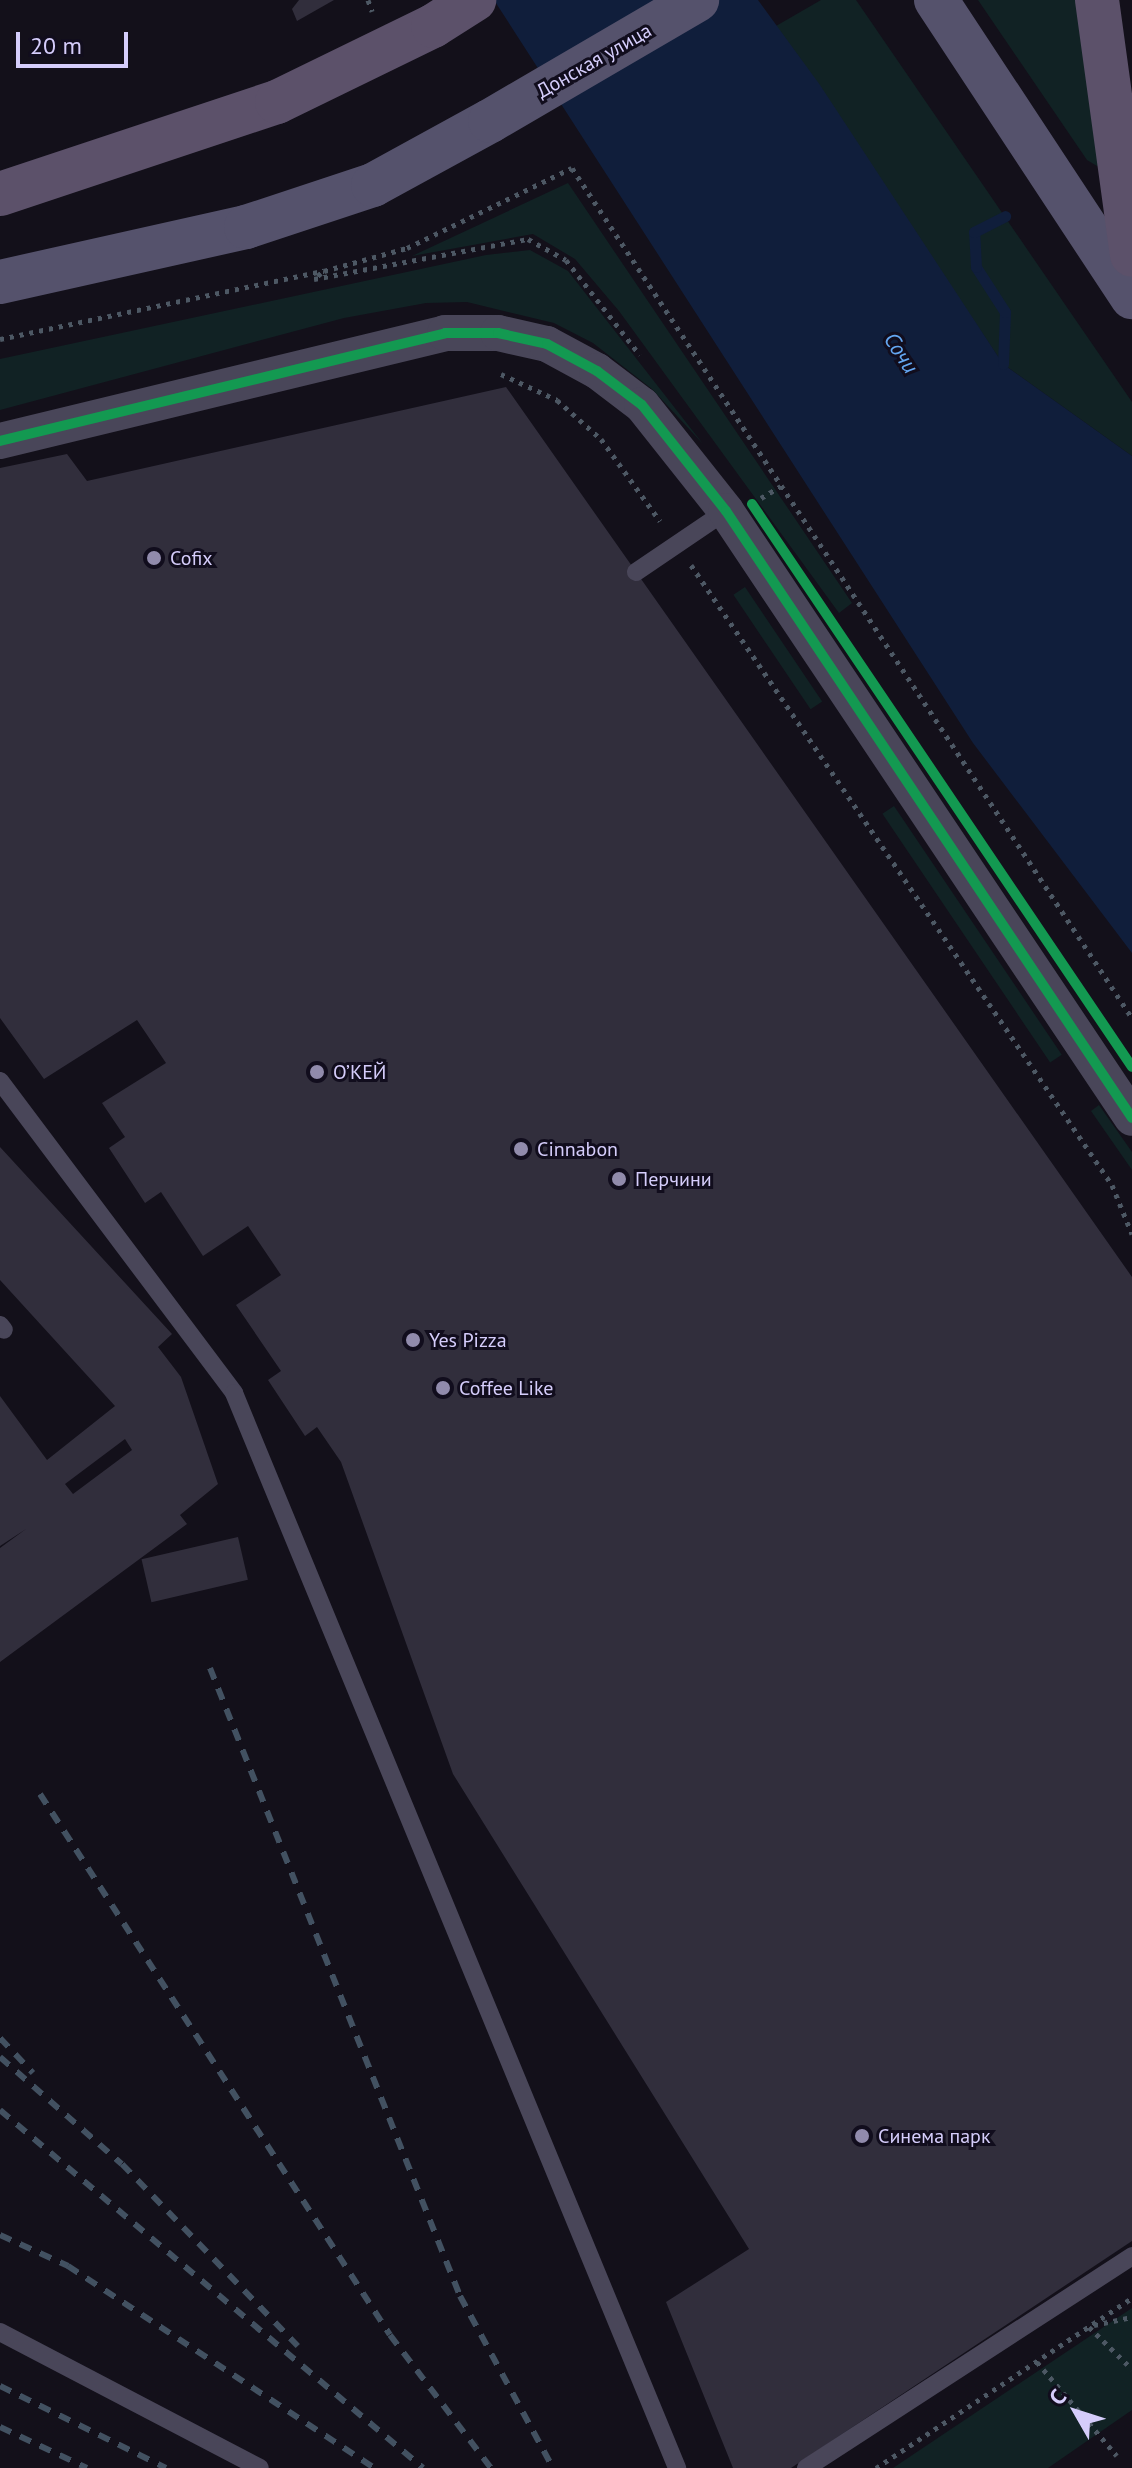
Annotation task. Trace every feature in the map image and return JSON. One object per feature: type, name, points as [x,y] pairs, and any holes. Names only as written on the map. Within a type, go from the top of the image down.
[{"type":"main road","points":[[0,194],[277,102],[433,26],[474,0]]},
{"type":"main road","name":"Донская улица","points":[[0,282],[246,227],[373,185],[490,121],[697,0]]},
{"type":"main road","points":[[936,0],[1132,297]]},
{"type":"main road","points":[[1097,0],[1132,255]]},
{"type":"street","points":[[0,441],[445,333],[498,333],[547,344],[597,371],[642,405],[739,507],[1132,1118]]},
{"type":"lane","points":[[636,572],[739,507]]},
{"type":"lane","points":[[0,1081],[234,1393],[677,2468]]},
{"type":"lane","points":[[806,2468],[936,2378],[1132,2256]]},
{"type":"lane","points":[[0,2332],[260,2468]]},
{"type":"path","points":[[368,0],[372,9]]},
{"type":"path","points":[[0,339],[324,271],[407,248],[572,168],[1132,1018]]},
{"type":"path","points":[[486,368],[557,400],[601,439],[677,545],[1112,1185],[1132,1234]]},
{"type":"path","points":[[739,507],[761,517]]},
{"type":"path","points":[[876,2468],[1132,2298]]},
{"type":"path","points":[[1089,2327],[1132,2317]]},
{"type":"path","points":[[1089,2327],[1132,2369]]},
{"type":"path","points":[[1037,2362],[1117,2456]]},
{"type":"shaded area","points":[[821,0],[856,0],[1132,402],[1132,456],[1003,364],[776,26]]},
{"type":"shaded area","points":[[978,0],[1086,0],[1107,172],[1087,160]]},
{"type":"shaded area","points":[[568,183],[852,603],[839,613],[619,311],[575,259],[533,234],[412,256]]},
{"type":"shaded area","points":[[530,250],[568,271],[703,444],[652,389],[593,343],[554,323],[467,302],[426,303],[344,318],[0,410],[0,359],[486,255]]},
{"type":"shaded area","points":[[745,587],[822,701],[811,709],[733,595]]},
{"type":"shaded area","points":[[894,806],[1062,1055],[1050,1063],[882,814]]},
{"type":"shaded area","points":[[1099,1105],[1132,1152],[1132,1170],[1091,1111]]},
{"type":"shaded area","points":[[1132,2308],[1132,2410],[1048,2468],[893,2468]]},
{"type":"water","name":"Сочи","points":[[494,0],[758,0],[820,85],[1003,364],[1132,456],[1132,953],[973,743]]},
{"type":"building","points":[[299,0],[334,0],[297,21],[292,9]]},
{"type":"building","points":[[506,387],[1132,1277],[1132,2241],[791,2468],[733,2468],[666,2302],[749,2249],[453,1774],[341,1462],[317,1427],[305,1436],[268,1380],[281,1371],[236,1305],[281,1275],[248,1226],[203,1256],[161,1192],[145,1203],[109,1148],[125,1137],[102,1103],[166,1063],[137,1020],[44,1079],[0,1018],[0,468],[67,454],[87,481]]},
{"type":"building","points":[[0,1147],[172,1334],[158,1347],[181,1377],[218,1484],[180,1515],[187,1524],[0,1662],[0,1548],[26,1529],[0,1546],[0,1396],[47,1460],[115,1406],[0,1280]],"holes":[[[125,1439],[132,1450],[73,1494],[65,1484]]]},
{"type":"building","points":[[238,1537],[248,1580],[151,1602],[142,1559]]},
{"type":"waterway","points":[[1003,364],[1005,312],[976,267],[974,232],[1005,216]]},
{"type":"railway","points":[[210,1668],[460,2296],[553,2468]]},
{"type":"railway","points":[[40,1794],[390,2335],[491,2468]]},
{"type":"railway","points":[[0,2038],[33,2073]]},
{"type":"railway","points":[[0,2057],[122,2164],[298,2346]]},
{"type":"railway","points":[[0,2110],[423,2468]]},
{"type":"railway","points":[[0,2235],[68,2266],[374,2468]]},
{"type":"railway","points":[[0,2386],[166,2468]]},
{"type":"railway","points":[[0,2427],[87,2468]]},
{"type":"cycle path","points":[[0,441],[445,333],[498,333],[547,344],[597,371],[642,405],[726,511],[1132,1118]]},
{"type":"cycle path","points":[[752,504],[1132,1067]]},
{"type":"place","name":"Cofix","points":[[154,558]]},
{"type":"place","name":"О’КЕЙ","points":[[317,1072]]},
{"type":"place","name":"Cinnabon","points":[[521,1149]]},
{"type":"place","name":"Перчини","points":[[619,1179]]},
{"type":"place","name":"Yes Pizza","points":[[413,1340]]},
{"type":"place","name":"Coffee Like","points":[[443,1388]]},
{"type":"place","name":"Синема парк","points":[[862,2136]]}]
